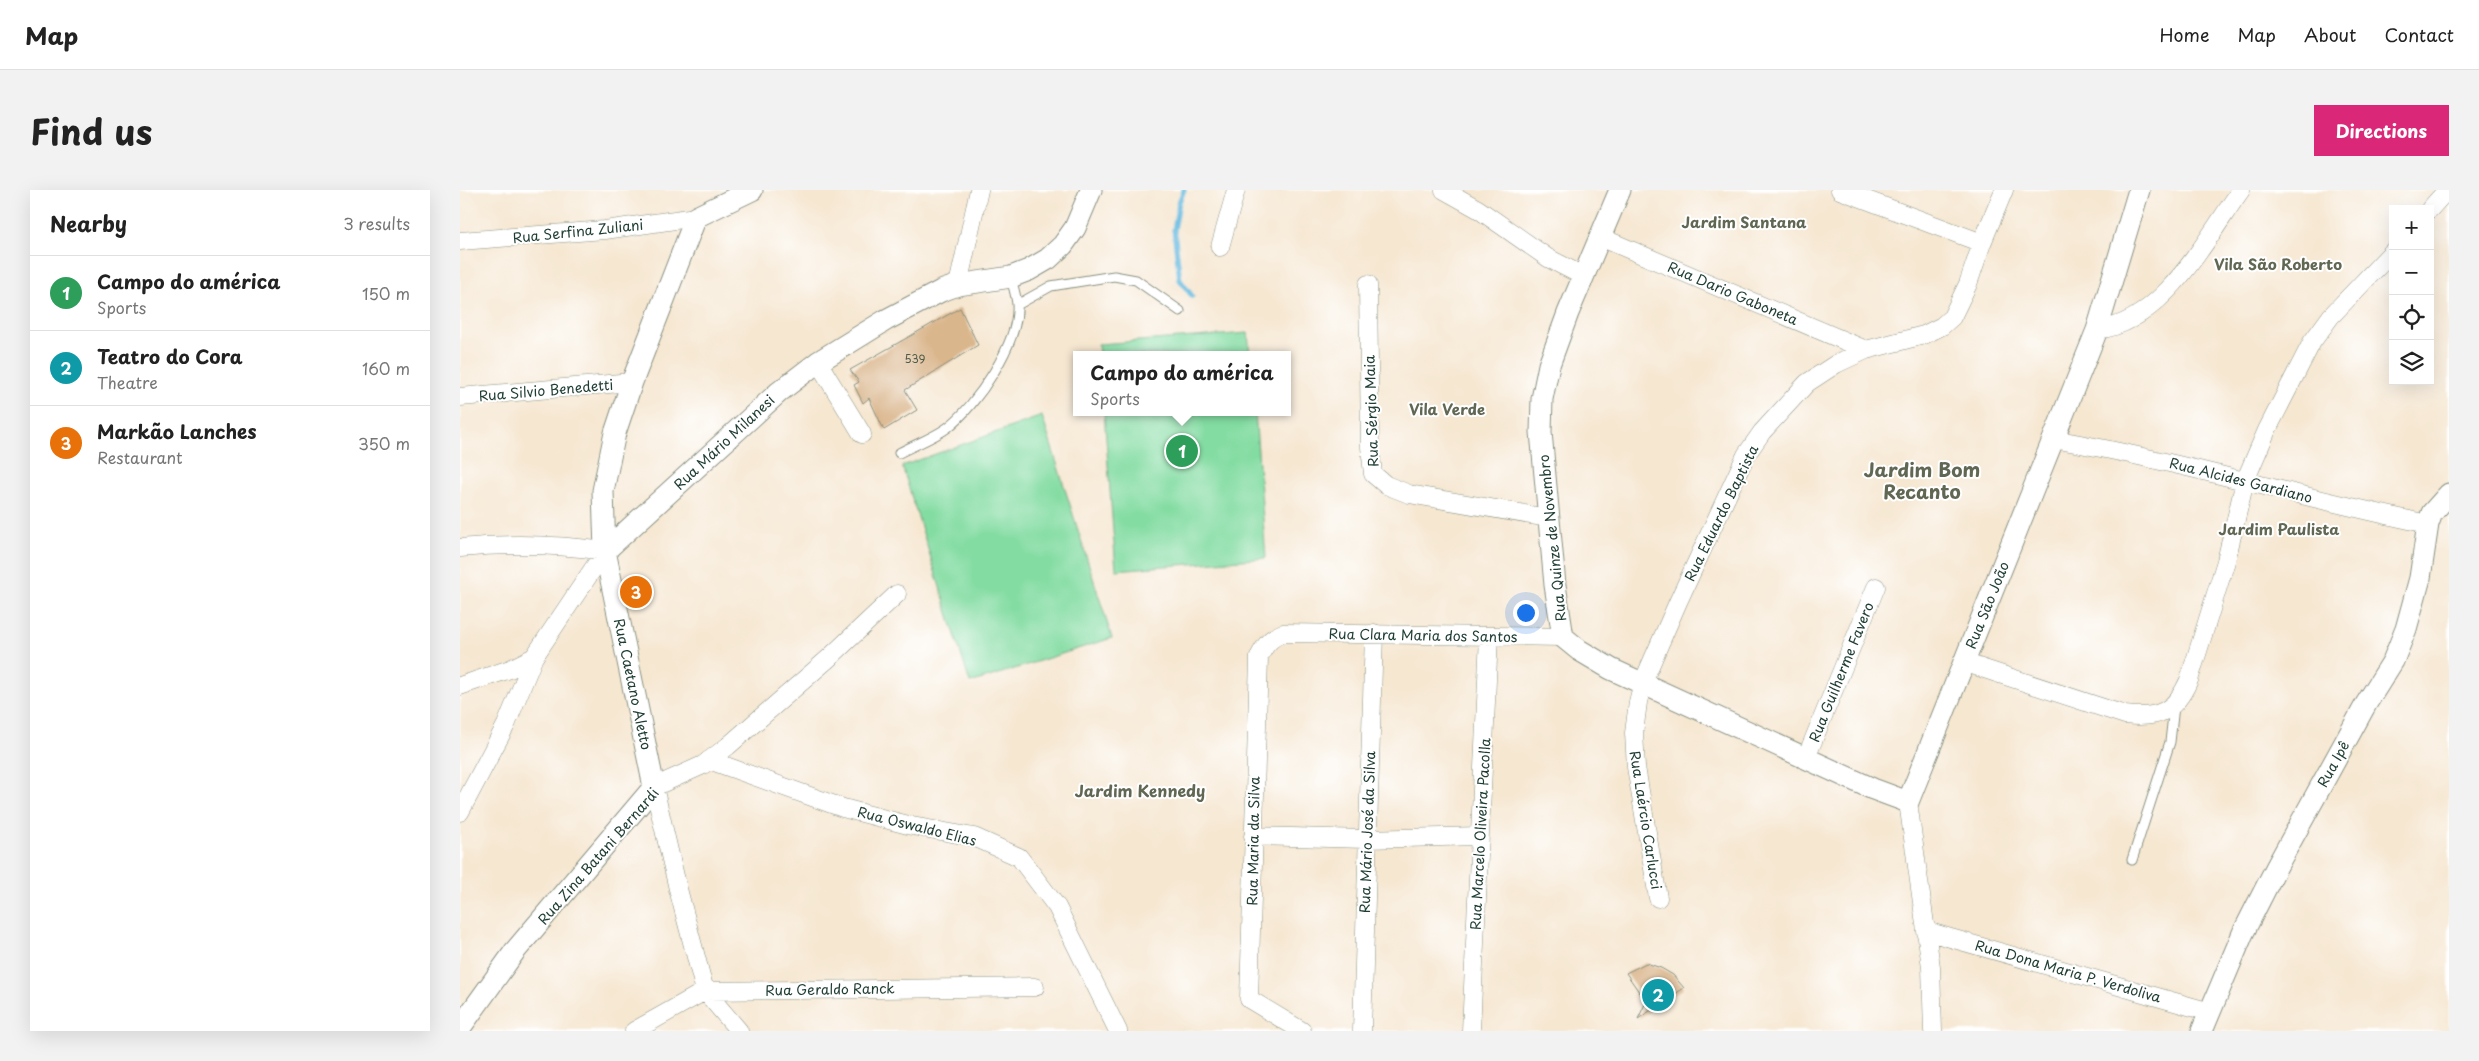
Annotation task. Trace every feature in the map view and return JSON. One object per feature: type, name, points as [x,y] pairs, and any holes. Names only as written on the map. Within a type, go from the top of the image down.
[{"type":"street","points":[[696,216],[752,190]]},
{"type":"street","points":[[958,285],[979,190]]},
{"type":"street","name":"Rua Mário Milanesi","points":[[460,812],[506,725],[534,657],[605,550],[779,392],[818,362],[923,299],[958,285],[1011,277],[1029,270],[1048,259],[1075,228],[1091,190]]},
{"type":"street","points":[[1220,247],[1236,190]]},
{"type":"street","points":[[1444,190],[1478,209],[1548,258],[1584,276]]},
{"type":"street","name":"Rua Quinze de Novembro","points":[[1620,190],[1549,365],[1542,399],[1541,432],[1548,518],[1562,638],[1594,660],[1872,789],[1908,802]]},
{"type":"street","points":[[1840,190],[1982,243]]},
{"type":"street","name":"Rua Eduardo Baptista","points":[[1643,682],[1716,516],[1746,455],[1762,432],[1807,383],[1836,364],[1866,350],[1924,334],[1942,326],[1952,317],[1968,284],[1982,243],[2004,190]]},
{"type":"street","name":"Rua São João","points":[[1933,1031],[1931,975],[1908,802],[2096,330],[2139,190]]},
{"type":"street","points":[[2096,330],[2112,329],[2128,322],[2150,307],[2174,285],[2241,190]]},
{"type":"street","points":[[2434,205],[2447,190]]},
{"type":"street","name":"Rua Serfina Zuliani","points":[[460,241],[605,230],[696,216]]},
{"type":"street","name":"Rua Caetano Aletto","points":[[696,216],[632,382],[615,433],[603,491],[605,550],[654,787],[705,991],[739,1031]]},
{"type":"street","name":"Rua Dario Gaboneta","points":[[1600,237],[1866,350]]},
{"type":"street","points":[[1964,662],[2125,715],[2145,717],[2174,706],[2182,696],[2189,680],[2226,561],[2245,481],[2267,430],[2312,342],[2331,316],[2389,255]]},
{"type":"street","name":"Rua Sérgio Maia","points":[[1368,284],[1370,446],[1373,474],[1386,485],[1408,494],[1548,518]]},
{"type":"street","points":[[818,362],[862,434]]},
{"type":"street","name":"Rua Silvio Benedetti","points":[[460,397],[632,382]]},
{"type":"street","name":"Rua Alcides Gardiano","points":[[2053,439],[2131,453],[2351,508],[2428,524]]},
{"type":"street","name":"Rua Ipê","points":[[2206,1021],[2244,932],[2277,866],[2366,704],[2393,661],[2406,629],[2420,578],[2428,524],[2432,513],[2449,494]]},
{"type":"street","points":[[460,548],[497,544],[556,544],[605,550]]},
{"type":"street","name":"Rua Guilherme Favero","points":[[1806,758],[1876,586]]},
{"type":"street","name":"Rua Zina Batani Bernardi","points":[[460,1028],[515,951],[654,787],[710,760],[828,658],[897,594]]},
{"type":"street","name":"Rua Clara Maria dos Santos","points":[[1283,632],[1562,638]]},
{"type":"street","name":"Rua Maria da Silva","points":[[1283,632],[1268,640],[1259,657],[1249,999],[1302,1031]]},
{"type":"street","name":"Rua Mário José da Silva","points":[[1362,1031],[1366,839],[1374,633]]},
{"type":"street","name":"Rua Marcelo Oliveira Pacolla","points":[[1471,1031],[1489,636]]},
{"type":"street","points":[[460,686],[510,669],[534,657]]},
{"type":"street","name":"Rua Laércio Carlucci","points":[[1643,682],[1634,733],[1636,767],[1658,898]]},
{"type":"street","name":"Rua Oswaldo Elias","points":[[710,760],[843,808],[912,826],[974,837],[1019,857],[1038,879],[1057,907],[1118,1031]]},
{"type":"street","points":[[1253,836],[1366,839],[1479,836]]},
{"type":"street","name":"Rua Dona Maria P. Verdoliva","points":[[1926,931],[2206,1021]]},
{"type":"street","name":"Rua Geraldo Ranck","points":[[634,1031],[705,991],[1035,987]]},
{"type":"lane","points":[[1017,305],[1051,286],[1114,276],[1136,280],[1180,311]]},
{"type":"lane","points":[[899,453],[946,429],[969,409],[993,374],[1010,338],[1017,305],[1011,277]]},
{"type":"lane","points":[[2132,860],[2170,742],[2174,706]]},
{"type":"green space","points":[[1248,333],[1250,351],[1099,351],[1098,344]]},
{"type":"green space","points":[[1042,416],[1112,638],[970,683],[902,466]]},
{"type":"green space","points":[[1104,416],[1255,416],[1266,558],[1116,570]]},
{"type":"building","points":[[960,308],[978,345],[905,390],[917,410],[884,430],[869,398],[863,403],[854,385],[859,382],[850,370]]},
{"type":"building","points":[[1646,963],[1661,968],[1673,975],[1684,988],[1638,1019],[1646,1002],[1626,973]]},
{"type":"waterway","points":[[1184,190],[1179,202],[1174,230],[1180,280],[1192,296]]},
{"type":"place","name":"Campo do américa","points":[[1182,451]]},
{"type":"place","name":"Markão Lanches","points":[[636,592]]},
{"type":"place","name":"Teatro do Cora","points":[[1658,995]]},
{"type":"district","name":"Jardim Santana","points":[[1744,221]]},
{"type":"district","name":"Vila São Roberto","points":[[2278,263]]},
{"type":"district","name":"Vila Verde","points":[[1447,408]]},
{"type":"district","name":"Jardim Bom Recanto","points":[[1922,480]]},
{"type":"district","name":"Jardim Paulista","points":[[2279,528]]},
{"type":"district","name":"Jardim Kennedy","points":[[1140,790]]}]
